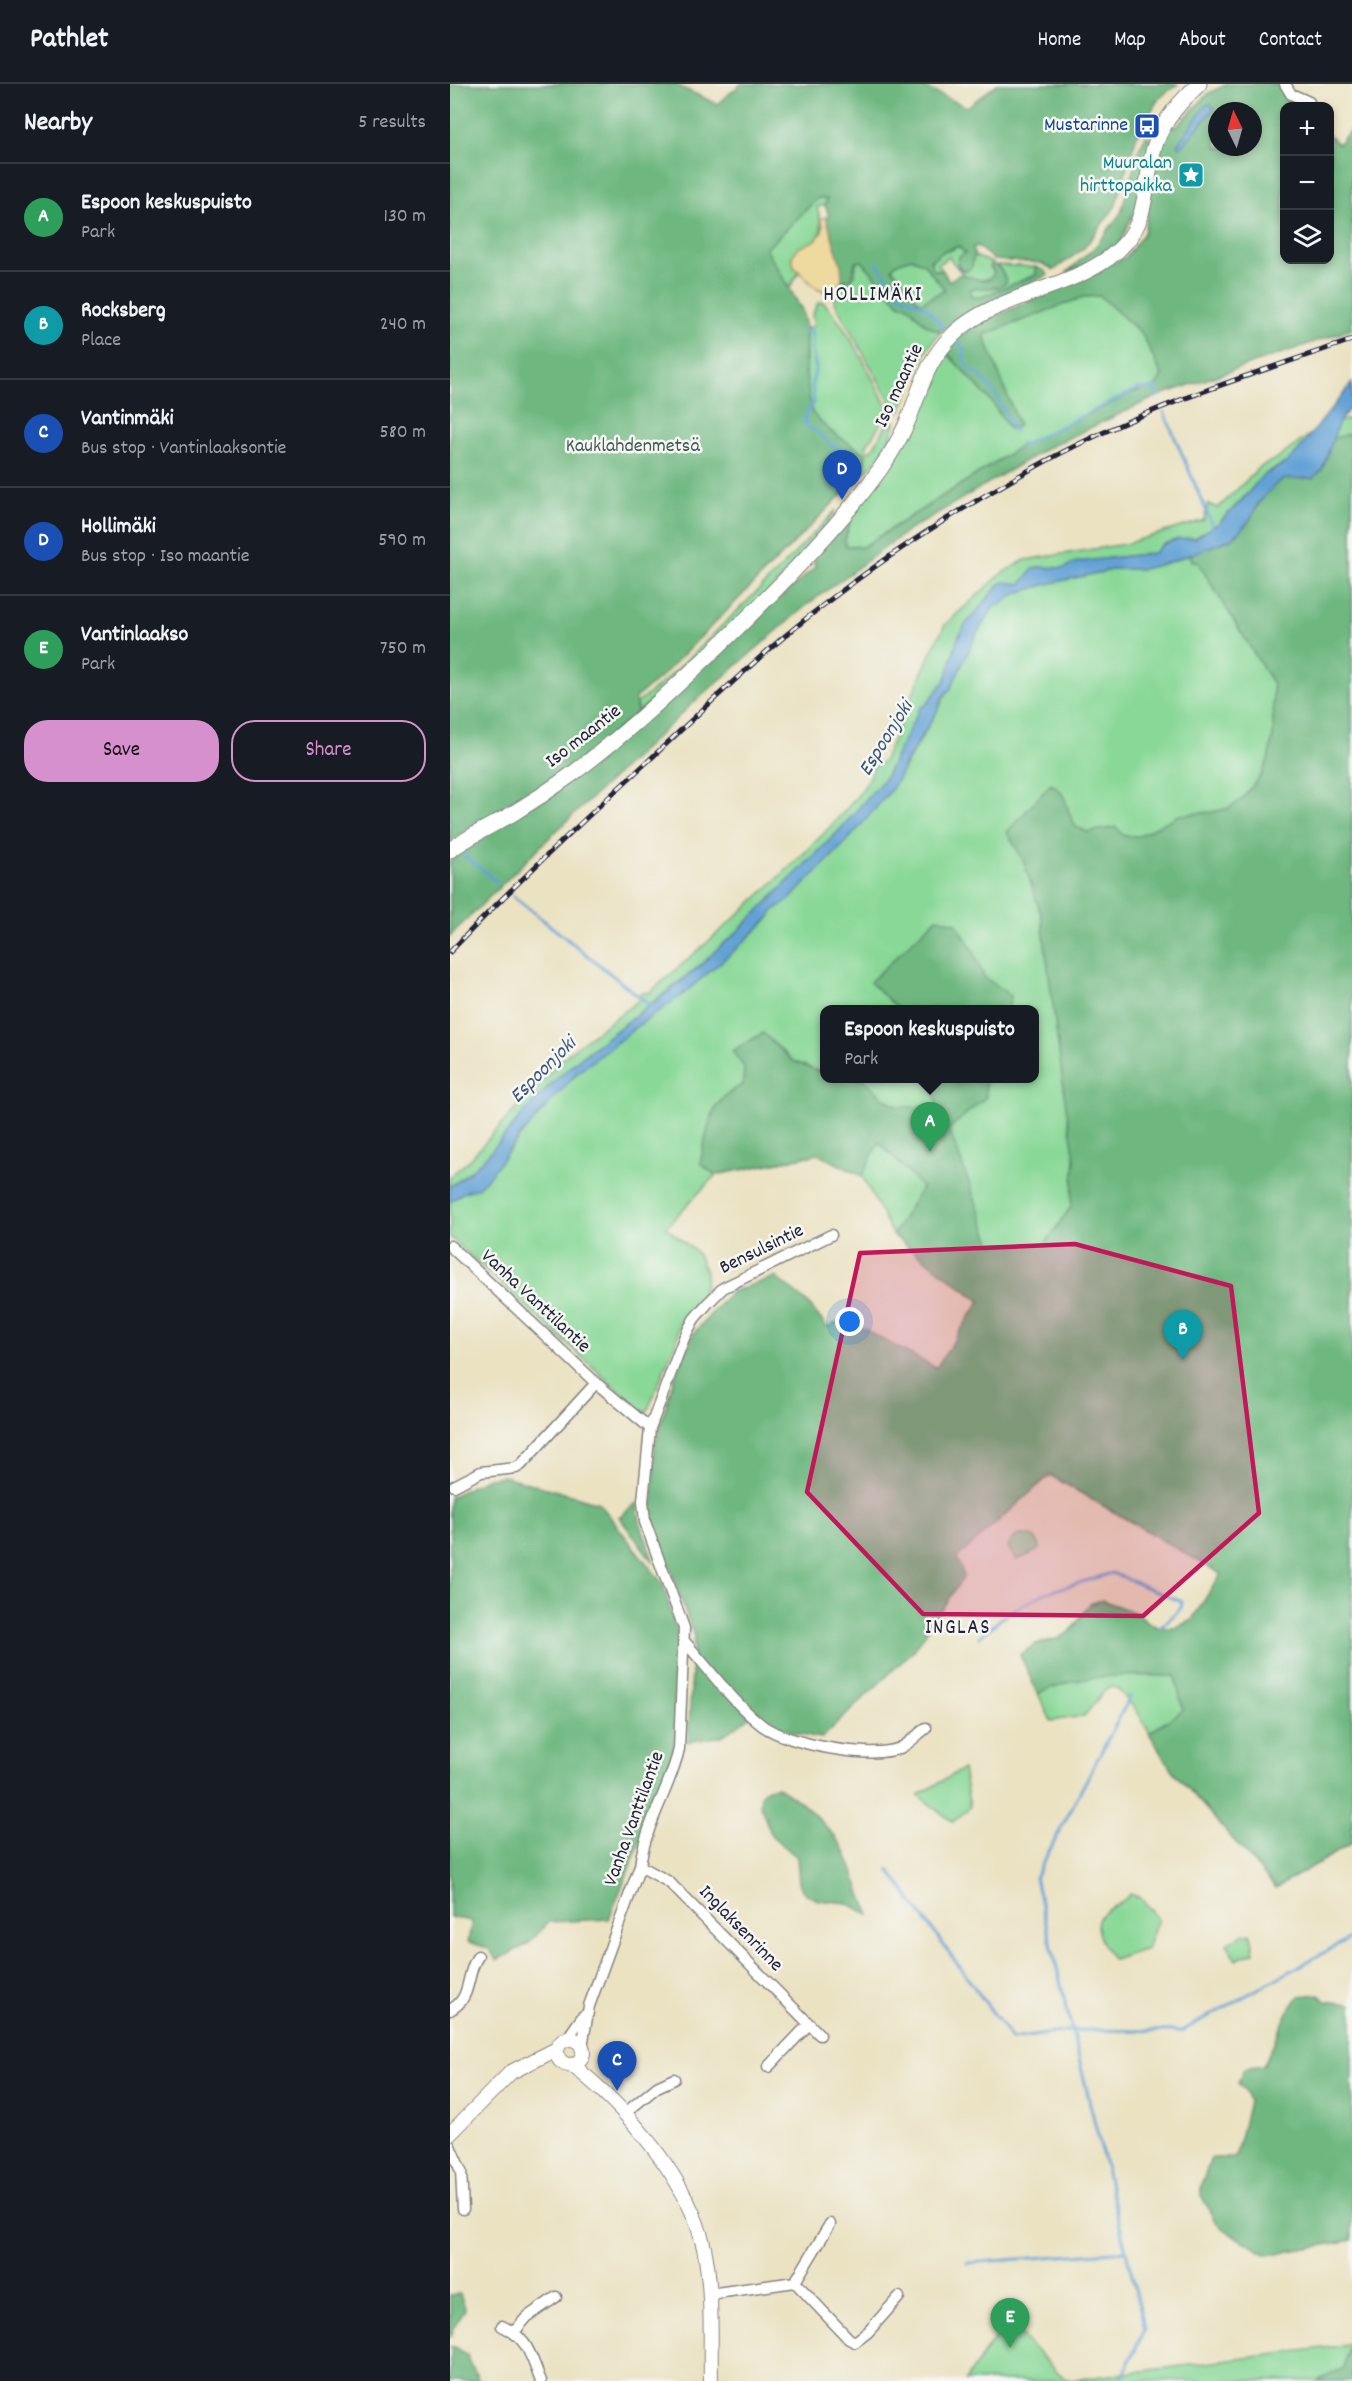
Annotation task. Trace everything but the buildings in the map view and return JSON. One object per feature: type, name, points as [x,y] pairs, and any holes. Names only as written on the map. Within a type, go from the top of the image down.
[{"type":"main road","name":"Iso maantie","points":[[450,850],[469,836],[544,794],[631,729],[773,593],[818,546],[878,473],[906,424],[933,357],[958,330],[996,309],[1091,268],[1118,251],[1137,226],[1143,209],[1156,142],[1163,127],[1181,102],[1199,84]]},
{"type":"street","points":[[1285,84],[1291,94],[1309,102]]},
{"type":"street","name":"Bensulsintie","points":[[650,1428],[684,1338],[694,1319],[706,1304],[723,1288],[831,1235]]},
{"type":"street","name":"Vanha Vanttilantie","points":[[450,1246],[596,1383],[650,1428],[644,1501],[645,1522],[684,1628],[679,1749],[676,1765],[642,1846],[639,1866],[570,2056]]},
{"type":"street","points":[[453,1486],[481,1472],[516,1468],[521,1465],[596,1383]]},
{"type":"street","points":[[685,1642],[744,1709],[763,1725],[782,1736],[856,1753],[882,1752],[902,1747],[926,1728]]},
{"type":"street","name":"Inglaksenrinne","points":[[639,1866],[669,1882],[820,2035]]},
{"type":"street","points":[[450,2010],[464,2000],[468,1992],[471,1966],[478,1956]]},
{"type":"street","name":"Vanha Vanttilantie","points":[[567,2039],[589,2006]]},
{"type":"street","points":[[768,2067],[809,2024]]},
{"type":"street","points":[[567,2039],[561,2043],[570,2056],[624,2114],[678,2183],[691,2208],[704,2247],[709,2294],[711,2381]]},
{"type":"street","points":[[450,2134],[511,2072],[525,2064],[570,2056]]},
{"type":"street","points":[[624,2114],[657,2087],[674,2079]]},
{"type":"street","points":[[450,2146],[461,2171],[463,2209]]},
{"type":"street","points":[[795,2282],[830,2224]]},
{"type":"street","points":[[709,2294],[795,2282]]},
{"type":"street","points":[[795,2282],[849,2339],[855,2342],[868,2332],[899,2297]]},
{"type":"street","points":[[514,2332],[527,2317],[556,2297]]},
{"type":"street","points":[[502,2326],[523,2340],[541,2381]]},
{"type":"highlighted area","points":[[1075,1244],[1231,1286],[1259,1513],[1143,1616],[923,1614],[807,1492],[860,1253]]},
{"type":"green space","name":"Kauklahdenmetsä","points":[[450,84],[674,84],[717,104],[741,84],[917,84],[967,107],[997,84],[1178,84],[1159,98],[1137,135],[1115,207],[1084,248],[1057,268],[1054,270],[1041,263],[994,260],[977,246],[973,248],[975,256],[972,266],[967,271],[961,270],[957,264],[959,257],[965,253],[958,246],[944,251],[930,261],[934,270],[943,271],[949,281],[960,274],[980,280],[989,280],[994,273],[992,263],[1001,270],[1007,282],[995,287],[970,289],[971,296],[979,298],[1038,274],[1035,272],[1036,267],[1048,275],[974,309],[941,332],[925,324],[908,306],[899,304],[862,261],[855,262],[852,280],[842,280],[841,265],[826,217],[829,216],[825,205],[827,199],[818,198],[766,249],[802,310],[806,328],[805,370],[812,413],[830,431],[866,454],[863,473],[661,677],[635,698],[637,714],[588,756],[517,804],[481,821],[450,841]],"holes":[[[911,258],[923,263],[945,290],[920,303],[892,268],[897,263]]]},
{"type":"green space","points":[[1227,84],[1276,84],[1285,95],[1295,102],[1280,102],[1280,264],[1334,264],[1334,140],[1338,144],[1352,129],[1352,329],[1158,396],[1047,448],[909,530],[808,604],[693,703],[552,835],[450,936],[450,861],[501,825],[773,601],[778,600],[816,566],[813,563],[826,540],[853,511],[845,540],[846,546],[863,547],[1021,446],[1127,395],[1155,388],[1162,375],[1142,334],[1100,296],[1083,297],[984,335],[1019,426],[1009,429],[992,402],[946,352],[955,339],[976,325],[1126,257],[1144,233],[1159,145],[1170,124],[1176,127],[1209,93]]},
{"type":"green space","points":[[1146,136],[1151,138],[1137,206],[1120,243],[1104,256],[1066,273],[1096,246],[1121,213],[1139,149]]},
{"type":"green space","points":[[818,198],[828,199],[825,205],[817,207],[821,223],[820,234],[813,242],[798,248],[794,267],[799,272],[789,289],[766,249]]},
{"type":"green space","points":[[958,246],[965,253],[959,257],[958,267],[961,270],[972,266],[975,256],[992,263],[990,267],[994,273],[992,277],[985,280],[972,279],[962,273],[949,257],[938,264],[943,271],[934,270],[930,262],[944,251],[950,251]]},
{"type":"green space","points":[[911,258],[923,263],[945,290],[920,303],[892,268],[897,263]]},
{"type":"green space","points":[[862,261],[899,304],[908,306],[925,324],[941,332],[927,349],[901,411],[896,411],[894,408],[836,305],[833,292],[842,280],[845,282],[855,275],[856,262]]},
{"type":"green space","points":[[997,265],[1036,267],[1039,274],[986,297],[971,296],[970,289],[999,288],[1001,270]]},
{"type":"green space","points":[[1100,296],[1142,334],[1162,376],[1155,388],[1127,395],[1021,446],[863,547],[846,546],[845,540],[853,511],[946,352],[992,402],[1009,429],[1019,425],[983,335],[1083,297]]},
{"type":"green space","points":[[823,302],[850,337],[887,407],[885,417],[866,446],[867,451],[872,450],[889,421],[895,423],[883,451],[863,473],[866,454],[838,437],[814,415],[811,409],[806,374],[806,328],[814,326],[812,315],[818,303]]},
{"type":"green space","points":[[1352,418],[1352,1843],[1276,1888],[1172,1770],[1137,1711],[1117,1688],[1108,1687],[1084,1716],[1051,1721],[1020,1655],[1036,1644],[1057,1639],[1070,1632],[1090,1604],[1102,1600],[1138,1614],[1146,1622],[1160,1628],[1175,1628],[1192,1620],[1221,1574],[1050,1475],[980,1301],[893,1235],[862,1176],[818,1154],[716,1175],[666,1227],[697,1253],[706,1272],[705,1284],[702,1295],[679,1324],[677,1339],[647,1412],[639,1409],[450,1237],[450,1202],[464,1192],[477,1188],[486,1180],[520,1136],[577,1073],[682,995],[735,950],[769,918],[773,911],[789,900],[891,790],[938,710],[977,633],[994,606],[1000,605],[1017,593],[1047,584],[1116,569],[1143,569],[1176,560],[1244,528],[1313,478],[1339,422]]},
{"type":"green space","points":[[1315,431],[1286,463],[1269,471],[1218,524],[1195,538],[1178,539],[1162,545],[1154,553],[1073,563],[1066,568],[1037,567],[1021,584],[999,585],[958,637],[946,679],[926,705],[920,709],[885,778],[837,833],[711,957],[576,1061],[520,1117],[484,1160],[450,1187],[450,1176],[466,1163],[560,1061],[638,1001],[641,992],[649,993],[699,950],[774,882],[843,813],[865,785],[873,767],[883,762],[945,625],[1002,573],[1025,560],[1125,544],[1204,520],[1208,504],[1218,508],[1260,467],[1279,457]]},
{"type":"green space","points":[[1352,433],[1352,1843],[1276,1888],[1172,1770],[1149,1733],[1183,1710],[1175,1676],[1122,1676],[1087,1679],[1070,1682],[1038,1694],[1020,1655],[1036,1644],[1057,1639],[1070,1632],[1090,1604],[1102,1600],[1138,1614],[1146,1622],[1160,1628],[1175,1628],[1192,1620],[1221,1574],[1050,1475],[957,1558],[964,1576],[914,1650],[822,1738],[787,1730],[756,1713],[722,1736],[688,1742],[694,1636],[652,1519],[655,1444],[674,1378],[694,1333],[731,1292],[775,1277],[807,1302],[827,1327],[845,1319],[936,1368],[980,1301],[893,1235],[922,1187],[879,1142],[862,1176],[818,1154],[715,1175],[700,1163],[711,1117],[716,1107],[731,1091],[743,1085],[744,1067],[732,1051],[763,1033],[793,1061],[820,1072],[820,1083],[868,1083],[889,1102],[904,1107],[938,1105],[930,1083],[985,1083],[986,1097],[949,1129],[992,1245],[1045,1244],[1071,1207],[1075,1158],[1066,1107],[1041,914],[1023,860],[1007,832],[1051,784],[1065,798],[1076,827],[1088,832],[1116,827],[1124,836],[1139,836],[1179,815],[1229,808],[1242,799],[1262,774],[1268,760],[1273,737],[1273,684],[1197,561],[1191,561],[1191,553],[1220,544],[1235,536],[1248,522],[1269,490],[1284,479],[1313,478],[1324,466],[1331,439]]},
{"type":"green space","points":[[836,510],[827,525],[775,585],[637,714],[637,703],[666,680],[775,574]]},
{"type":"green space","points":[[937,918],[956,923],[973,950],[984,977],[1011,996],[1009,1005],[894,1005],[870,982]]},
{"type":"green space","points":[[504,1476],[599,1503],[663,1584],[677,1633],[674,1749],[670,1766],[609,1919],[549,1922],[528,1944],[497,1960],[488,1948],[468,1942],[472,1921],[450,1917],[450,1497],[488,1478]]},
{"type":"green space","points":[[637,1503],[640,1522],[654,1563],[619,1517]]},
{"type":"green space","points":[[1020,1535],[1033,1537],[1040,1547],[1037,1551],[1017,1560],[1008,1547],[1014,1538]]},
{"type":"green space","points":[[963,1769],[970,1807],[953,1822],[918,1795]]},
{"type":"green space","points":[[777,1787],[805,1807],[841,1845],[870,1915],[847,1903],[818,1900],[802,1890],[797,1857],[772,1836],[760,1805],[761,1794],[768,1788]]},
{"type":"green space","points":[[1130,1894],[1141,1898],[1158,1919],[1147,1949],[1113,1960],[1099,1937],[1097,1924],[1103,1913]]},
{"type":"green space","points":[[1251,1933],[1254,1952],[1236,1960],[1227,1944],[1243,1934]]},
{"type":"green space","points":[[1319,1994],[1325,2001],[1352,2004],[1352,2240],[1267,2255],[1222,2229],[1201,2195],[1201,2186],[1211,2158],[1235,2158],[1249,2102],[1245,2091],[1238,2083],[1244,2069],[1263,2066],[1288,2012],[1299,1996]]},
{"type":"green space","points":[[460,2294],[465,2309],[450,2337],[450,2295]]},
{"type":"green space","points":[[1006,2321],[1062,2376],[1071,2380],[1348,2345],[1352,2336],[1352,2381],[965,2381]]},
{"type":"green space","points":[[1352,2336],[1352,2381],[1317,2381],[1344,2368]]},
{"type":"green space","points":[[450,2346],[467,2355],[479,2381],[450,2381]]},
{"type":"sand","points":[[826,217],[842,275],[842,280],[833,292],[828,293],[815,287],[794,267],[792,256],[798,248],[816,240],[822,232],[823,225],[820,219]]},
{"type":"water","points":[[1208,105],[1208,116],[1185,143],[1180,147],[1177,145]]},
{"type":"water","points":[[1352,383],[1352,405],[1339,422],[1322,470],[1313,478],[1285,479],[1277,483],[1258,503],[1250,520],[1233,538],[1170,562],[1143,569],[1116,569],[1047,584],[1017,593],[1000,605],[994,606],[977,633],[951,688],[942,698],[938,710],[905,763],[901,774],[891,790],[850,838],[789,900],[773,911],[769,918],[735,950],[682,995],[577,1073],[520,1136],[486,1180],[477,1188],[464,1192],[450,1202],[450,1187],[478,1165],[549,1086],[582,1057],[694,971],[732,937],[837,833],[885,778],[920,708],[926,705],[946,679],[958,637],[999,585],[1003,582],[1021,584],[1033,569],[1038,567],[1065,568],[1073,563],[1154,553],[1162,545],[1178,539],[1195,538],[1218,524],[1262,476],[1286,463]]},
{"type":"waterway","points":[[877,263],[898,294],[926,307],[943,327]]},
{"type":"waterway","points":[[804,330],[812,332],[812,351],[816,367],[812,383],[814,402],[805,416],[806,426],[817,432],[834,447],[844,451],[861,470]]},
{"type":"waterway","points":[[955,339],[965,350],[964,359],[967,367],[984,379],[998,399],[1014,431]]},
{"type":"waterway","points":[[1020,443],[1021,446],[1137,389],[1155,388],[1158,396]]},
{"type":"waterway","points":[[1164,412],[1214,529]]},
{"type":"waterway","points":[[464,855],[497,882]]},
{"type":"waterway","points":[[513,896],[652,1007]]},
{"type":"waterway","points":[[979,1637],[1008,1613],[1045,1593],[1112,1573],[1182,1602],[1181,1608],[1160,1628]]},
{"type":"waterway","points":[[1120,2381],[1145,2329],[1035,1878],[1130,1697]]},
{"type":"waterway","points":[[889,1870],[1012,2039],[1074,2030],[1182,2031],[1352,1937]]},
{"type":"waterway","points":[[967,2263],[1126,2251]]},
{"type":"railway","points":[[450,952],[546,856],[715,698],[816,611],[912,541],[1013,479],[1084,441],[1159,408],[1352,340]]},
{"type":"place","name":"Mustarinne","points":[[1147,126]]},
{"type":"place","name":"Muuralan hirttopaikka","points":[[1191,175]]},
{"type":"place","name":"Hollimäki","points":[[842,500]]},
{"type":"place","name":"Espoon keskuspuisto","points":[[930,1152]]},
{"type":"place","name":"Rocksberg","points":[[1183,1360]]},
{"type":"place","name":"Vantinmäki","points":[[617,2091]]},
{"type":"place","name":"Vantinlaakso","points":[[1010,2348]]},
{"type":"district","name":"HOLLIMÄKI","points":[[873,296]]},
{"type":"district","name":"INGLAS","points":[[958,1629]]},
{"type":"water label","name":"Espoonjoki","points":[[887,739]]},
{"type":"water label","name":"Espoonjoki","points":[[544,1071]]}]
